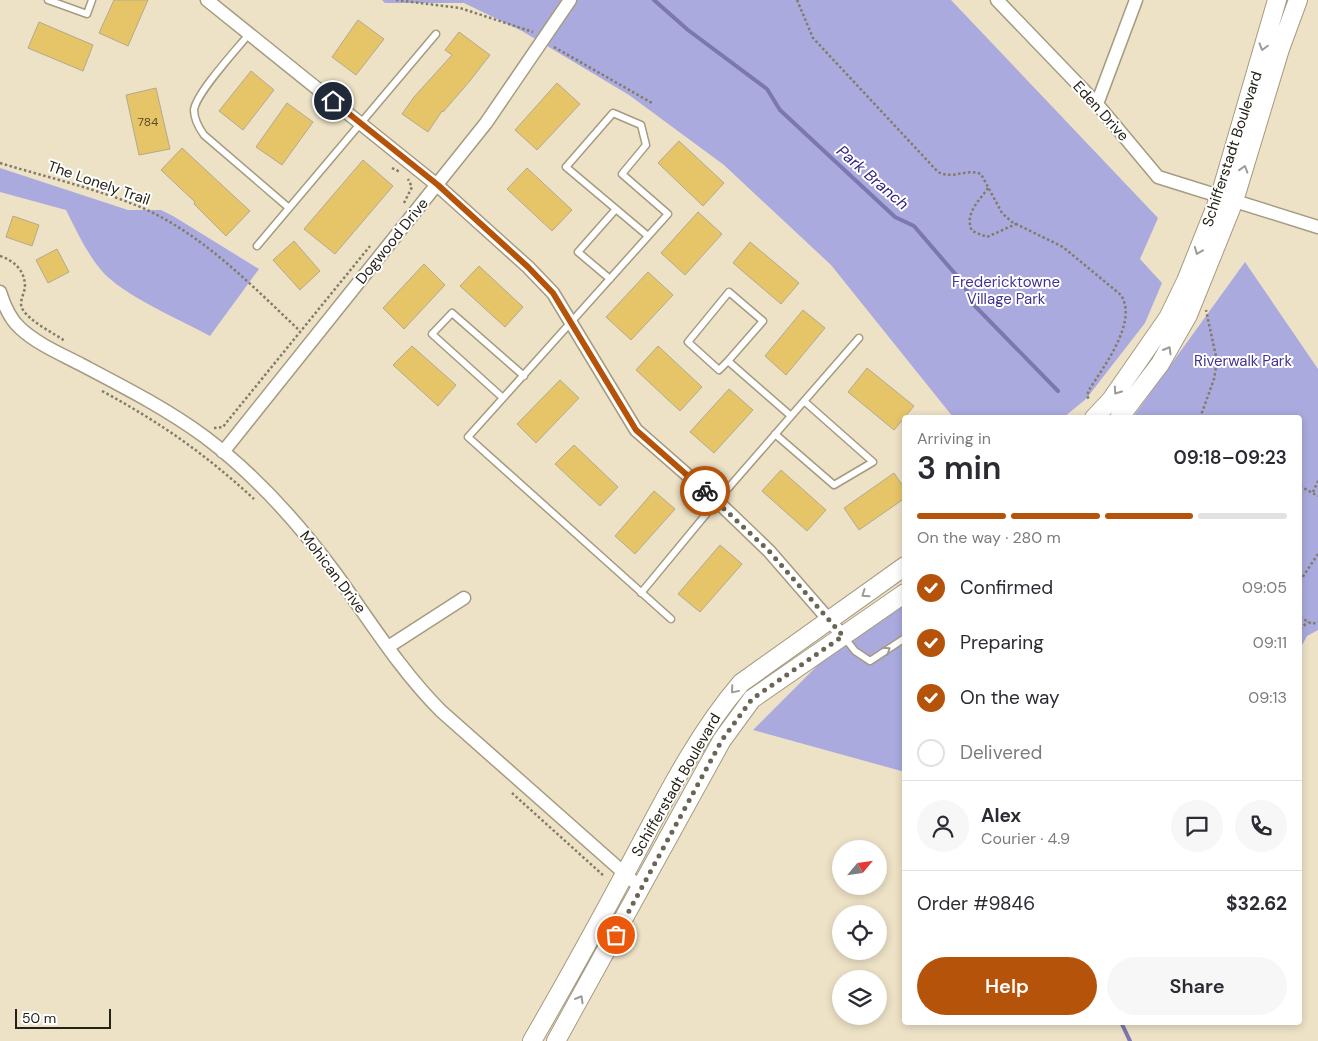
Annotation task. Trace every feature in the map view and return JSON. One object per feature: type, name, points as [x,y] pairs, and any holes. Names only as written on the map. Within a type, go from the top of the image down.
[{"type":"main road","name":"Schifferstadt Boulevard","points":[[1097,415],[1111,400],[1168,318],[1227,199],[1277,0]]},
{"type":"main road","name":"Schifferstadt Boulevard","points":[[1121,415],[1160,364],[1188,316],[1227,199],[1298,0]]},
{"type":"main road","name":"Schifferstadt Boulevard","points":[[532,1041],[703,734],[727,699],[740,683],[902,568]]},
{"type":"main road","name":"Schifferstadt Boulevard","points":[[556,1041],[722,740],[752,699],[902,595]]},
{"type":"street","points":[[207,0],[438,185],[528,267],[553,293],[636,430],[717,501],[769,551],[843,636]]},
{"type":"street","name":"Dogwood Drive","points":[[223,452],[486,123],[570,0]]},
{"type":"street","name":"Eden Drive","points":[[996,0],[1097,104],[1158,177],[1318,227]]},
{"type":"street","points":[[1097,104],[1136,0]]},
{"type":"street","name":"Mohican Drive","points":[[0,292],[10,316],[20,328],[41,343],[158,407],[206,438],[272,497],[299,526],[335,573],[418,688],[441,712],[641,888]]},
{"type":"street","points":[[388,647],[464,598]]},
{"type":"lane","points":[[48,0],[87,14],[92,0]]},
{"type":"lane","points":[[249,34],[199,95],[194,110],[197,124],[204,135],[289,208]]},
{"type":"lane","points":[[256,246],[436,34]]},
{"type":"lane","points":[[648,236],[566,167],[613,113],[641,125],[646,145],[622,174],[668,214],[468,437],[671,619]]},
{"type":"lane","points":[[610,279],[578,252],[616,209]]},
{"type":"lane","points":[[729,292],[763,321],[728,361],[719,370],[688,342],[729,292]]},
{"type":"lane","points":[[503,398],[432,334],[452,313],[524,376]]},
{"type":"lane","points":[[641,593],[717,501],[859,338]]},
{"type":"lane","points":[[728,361],[791,416]]},
{"type":"lane","points":[[775,434],[834,485],[873,462],[804,401]]},
{"type":"lane","points":[[843,636],[855,651],[870,662],[902,640]]},
{"type":"path","points":[[797,0],[814,38],[938,172],[944,175],[956,176],[973,171],[981,174],[1002,213],[1016,224],[1063,248],[1121,295],[1126,303],[1127,313],[1124,326],[1112,352],[1089,390],[1087,396],[1089,399]]},
{"type":"path","name":"The Lonely Trail","points":[[0,162],[138,206],[172,224],[219,256],[300,331]]},
{"type":"path","points":[[392,168],[406,177],[412,187],[403,205]]},
{"type":"path","points":[[988,188],[970,213],[968,224],[972,231],[987,237],[1016,224]]},
{"type":"path","points":[[212,428],[223,427],[373,242]]},
{"type":"path","points":[[0,256],[12,261],[20,270],[25,289],[21,303],[24,311],[66,342]]},
{"type":"path","points":[[1201,415],[1214,379],[1217,361],[1205,307]]},
{"type":"path","points":[[100,390],[151,418],[197,449],[255,499]]},
{"type":"path","points":[[1313,492],[1318,481]]},
{"type":"path","points":[[1302,487],[1318,496]]},
{"type":"path","points":[[1302,579],[1318,554]]},
{"type":"path","points":[[1302,618],[1312,624],[1318,622]]},
{"type":"path","points":[[1302,627],[1308,622]]},
{"type":"path","points":[[510,790],[604,876]]},
{"type":"green space","name":"Fredericktowne Village Park","points":[[382,0],[951,0],[1158,218],[1140,259],[1162,283],[1145,323],[1086,399],[1066,415],[951,415],[831,265],[724,165],[629,95],[522,31],[464,3],[385,3]]},
{"type":"green space","points":[[0,168],[128,210],[161,210],[259,269],[210,336],[152,306],[110,279],[91,256],[66,210],[0,192]]},
{"type":"green space","name":"Riverwalk Park","points":[[1245,262],[1318,369],[1318,630],[1307,636],[1302,645],[1302,415],[1134,415]]},
{"type":"green space","points":[[902,585],[902,771],[753,730],[881,602]]},
{"type":"building","points":[[114,0],[148,0],[128,46],[99,33]]},
{"type":"building","points":[[358,20],[384,39],[356,75],[332,57]]},
{"type":"building","points":[[39,22],[93,45],[83,71],[28,48]]},
{"type":"building","points":[[459,32],[490,55],[469,82],[442,111],[428,132],[402,114],[414,97],[452,55],[445,50]]},
{"type":"building","points":[[251,71],[274,90],[243,130],[219,111]]},
{"type":"building","points":[[557,83],[580,104],[537,150],[515,130]]},
{"type":"building","points":[[156,88],[170,149],[139,155],[126,95]]},
{"type":"building","points":[[287,103],[313,122],[282,165],[256,147]]},
{"type":"building","points":[[679,141],[724,183],[703,206],[658,163]]},
{"type":"building","points":[[182,148],[250,211],[226,236],[194,204],[195,202],[161,170]]},
{"type":"building","points":[[363,160],[393,186],[335,254],[304,229]]},
{"type":"building","points":[[527,168],[572,210],[552,231],[507,189]]},
{"type":"building","points":[[698,212],[722,234],[685,275],[661,253]]},
{"type":"building","points":[[13,216],[39,225],[32,246],[6,237]]},
{"type":"building","points":[[294,241],[320,271],[300,290],[273,260]]},
{"type":"building","points":[[750,242],[799,283],[781,304],[733,263]]},
{"type":"building","points":[[57,249],[69,272],[48,283],[36,260]]},
{"type":"building","points":[[424,264],[445,285],[404,329],[383,308]]},
{"type":"building","points":[[479,266],[523,307],[505,327],[460,286]]},
{"type":"building","points":[[648,272],[673,295],[631,340],[606,317]]},
{"type":"building","points":[[803,310],[825,328],[786,375],[765,356]]},
{"type":"building","points":[[412,346],[456,385],[438,406],[393,365]]},
{"type":"building","points":[[658,346],[702,387],[680,411],[636,370]]},
{"type":"building","points":[[867,368],[914,406],[906,415],[902,415],[902,420],[894,430],[848,392]]},
{"type":"building","points":[[560,380],[579,398],[536,443],[517,424]]},
{"type":"building","points":[[729,389],[753,410],[714,453],[690,432]]},
{"type":"building","points":[[574,445],[618,487],[600,506],[555,464]]},
{"type":"building","points":[[781,470],[826,510],[807,531],[762,491]]},
{"type":"building","points":[[894,473],[902,485],[902,500],[859,530],[844,508]]},
{"type":"building","points":[[654,491],[675,509],[635,554],[615,536]]},
{"type":"building","points":[[720,545],[742,564],[700,612],[678,594]]},
{"type":"waterway","name":"Park Branch","points":[[654,0],[688,30],[767,89],[780,110],[895,217],[914,226],[963,283],[974,305],[1058,391]]},
{"type":"waterway","name":"Park Branch","points":[[1122,1025],[1130,1041]]},
{"type":"way so far","points":[[616,935],[722,740],[739,716],[752,699],[843,636],[769,551],[705,491]]},
{"type":"route","points":[[333,101],[438,185],[528,267],[553,293],[636,430],[705,491]]}]
